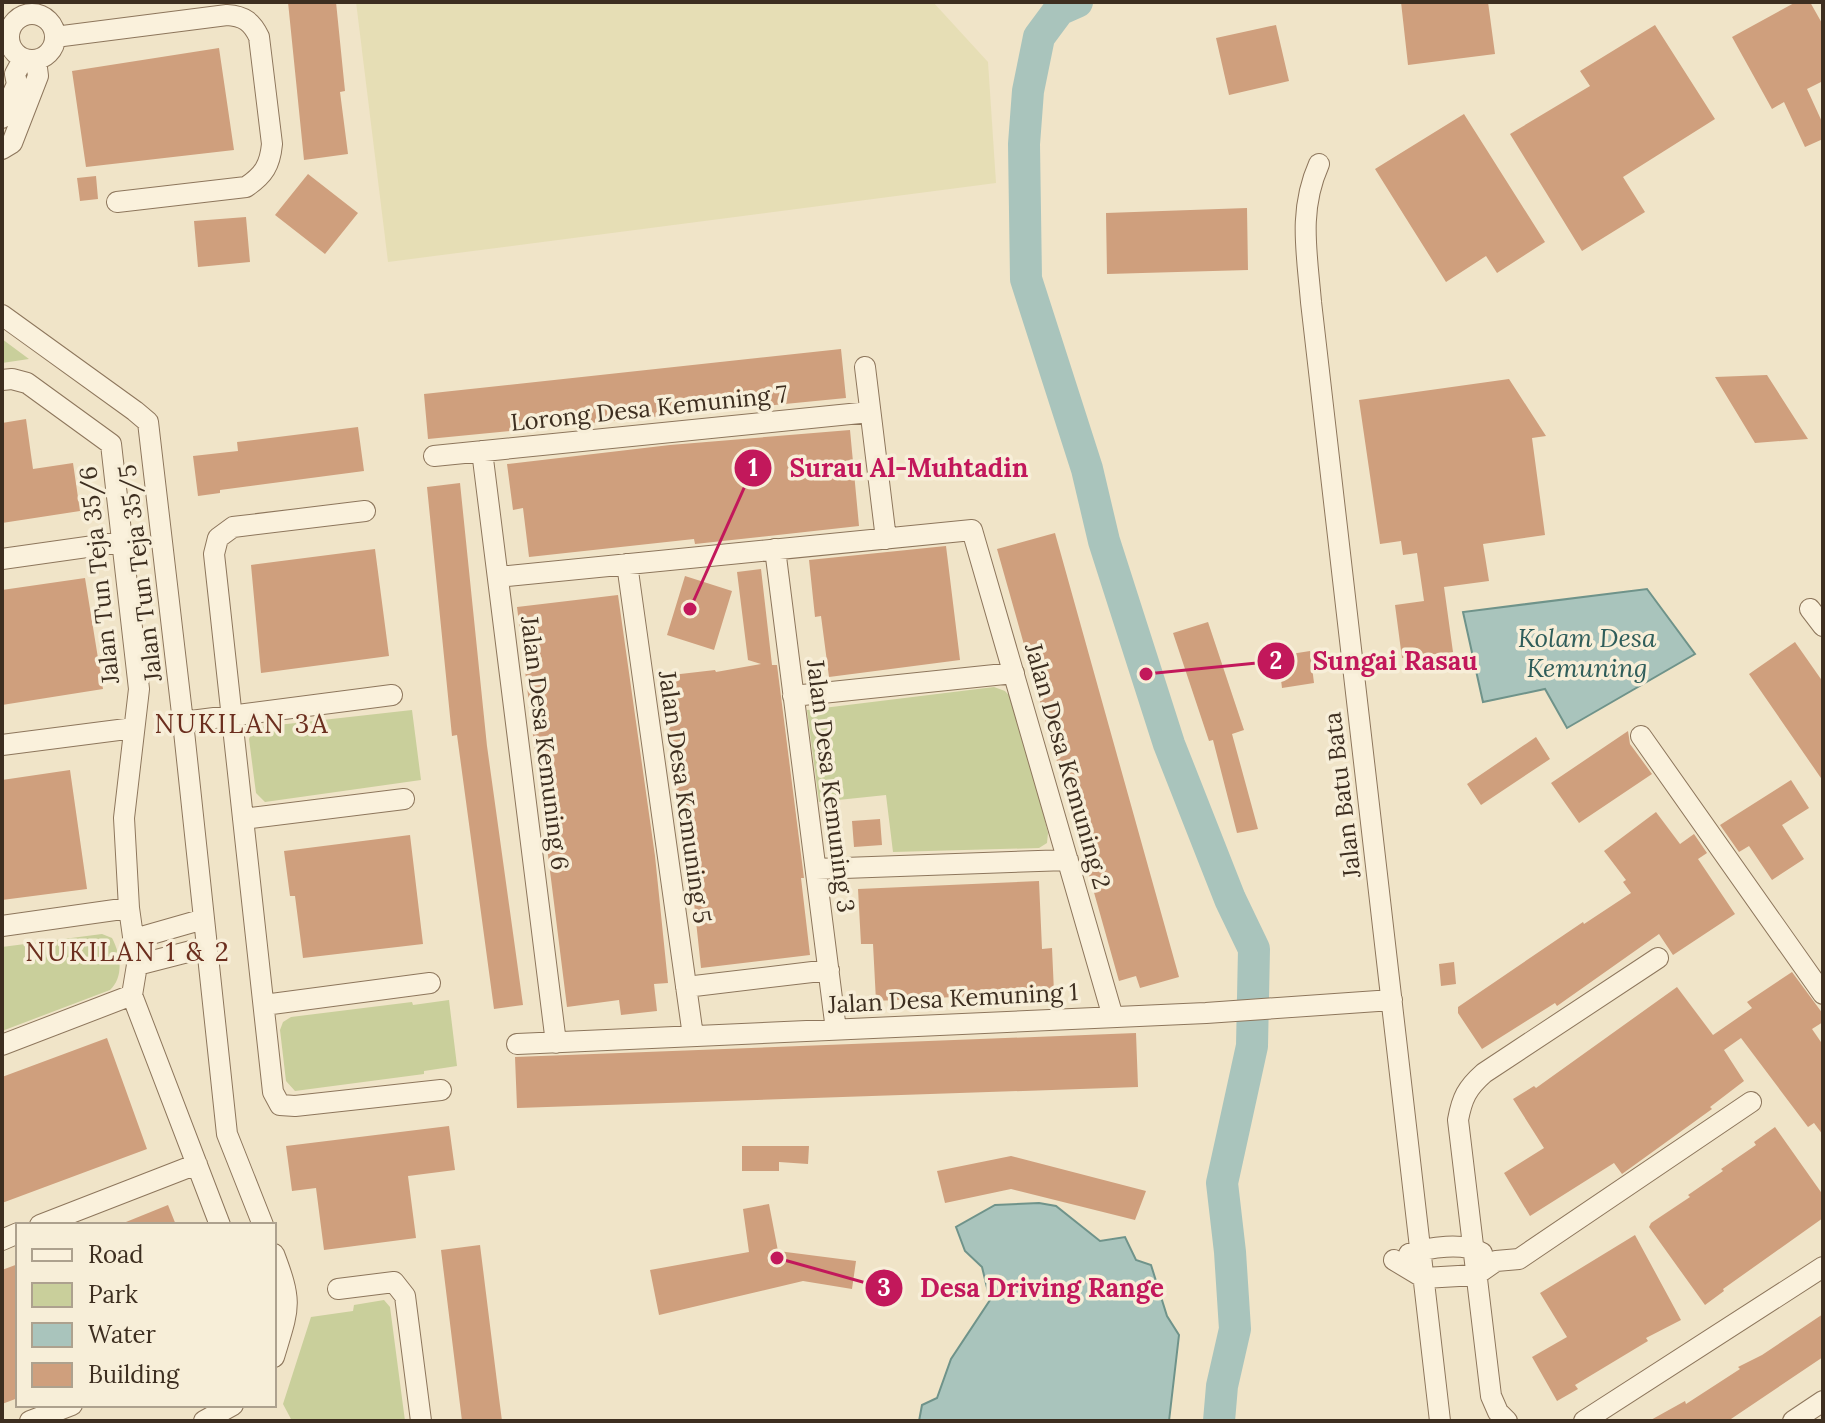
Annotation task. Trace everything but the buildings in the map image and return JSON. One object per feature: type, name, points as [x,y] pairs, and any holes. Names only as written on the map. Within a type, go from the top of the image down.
[{"type":"street","points":[[2,93],[8,80],[25,64],[51,51],[55,37],[52,24],[38,8],[21,16],[5,31],[10,46],[25,64],[38,76],[12,143],[2,149]]},
{"type":"street","points":[[55,37],[227,15],[240,16],[253,25],[259,37],[272,144],[270,161],[262,177],[246,187],[117,202]]},
{"type":"street","points":[[2,118],[25,64]]},
{"type":"street","name":"Jalan Batu Bata","points":[[1319,164],[1305,204],[1311,302],[1421,1250]]},
{"type":"street","name":"Jalan Tun Teja 35/5","points":[[2,315],[148,422],[227,1134],[262,1223]]},
{"type":"street","points":[[498,577],[886,539],[865,367]]},
{"type":"street","name":"Jalan Tun Teja 35/6","points":[[2,380],[27,383],[111,444],[139,689],[124,818],[129,908],[137,965],[132,995]]},
{"type":"street","name":"Lorong Desa Kemuning 7","points":[[434,456],[870,412]]},
{"type":"street","name":"Jalan Desa Kemuning 6","points":[[482,451],[556,1043]]},
{"type":"street","points":[[365,511],[233,527],[218,538],[214,554],[273,1092],[280,1105],[295,1106],[441,1090]]},
{"type":"street","name":"Jalan Desa Kemuning 2","points":[[886,539],[972,530],[1113,1017]]},
{"type":"street","points":[[2,559],[122,542]]},
{"type":"street","name":"Jalan Desa Kemuning 3","points":[[775,549],[836,1030]]},
{"type":"street","name":"Jalan Desa Kemuning 5","points":[[627,564],[693,1036]]},
{"type":"street","points":[[1810,609],[1823,626]]},
{"type":"street","points":[[793,696],[1014,673]]},
{"type":"street","points":[[183,722],[392,695]]},
{"type":"street","points":[[2,745],[134,728]]},
{"type":"street","points":[[1641,736],[1823,994]]},
{"type":"street","points":[[243,819],[404,799]]},
{"type":"street","points":[[816,869],[1068,860]]},
{"type":"street","points":[[2,926],[129,908]]},
{"type":"street","points":[[134,939],[204,919]]},
{"type":"street","points":[[137,965],[207,947]]},
{"type":"street","points":[[1507,1421],[1498,1412],[1491,1396],[1458,1120],[1461,1100],[1484,1073],[1658,958]]},
{"type":"street","points":[[686,987],[829,970]]},
{"type":"street","points":[[264,1005],[430,983]]},
{"type":"street","points":[[2,1045],[132,995],[219,1223]]},
{"type":"street","name":"Jalan Desa Kemuning 1","points":[[517,1044],[1206,1013],[1392,1000]]},
{"type":"street","points":[[1496,1261],[1472,1246],[1421,1250],[1394,1260],[1424,1278],[1476,1275],[1496,1261],[1519,1259],[1751,1102]]},
{"type":"street","points":[[45,1223],[197,1164]]},
{"type":"street","points":[[276,1259],[287,1288],[289,1308],[276,1350]]},
{"type":"street","points":[[1584,1421],[1823,1267]]},
{"type":"street","points":[[1424,1278],[1440,1421]]},
{"type":"street","points":[[338,1289],[394,1282],[405,1296],[421,1421]]},
{"type":"street","points":[[1793,1421],[1823,1401]]},
{"type":"street","points":[[30,1421],[67,1407]]},
{"type":"street","points":[[204,1421],[229,1407]]},
{"type":"shaded area","points":[[356,2],[933,2],[988,62],[996,183],[388,262]]},
{"type":"green space","points":[[2,339],[29,359],[2,363]]},
{"type":"green space","points":[[994,687],[1005,691],[1016,703],[1048,833],[1047,843],[1039,848],[893,852],[886,795],[819,802],[807,710]]},
{"type":"green space","points":[[412,710],[421,780],[265,802],[256,793],[249,739],[252,731],[260,727]]},
{"type":"green space","points":[[102,934],[112,938],[119,958],[119,972],[110,990],[2,1031],[2,947]]},
{"type":"green space","points":[[449,1000],[457,1066],[424,1071],[424,1074],[295,1091],[286,1081],[280,1030],[283,1022],[291,1017]]},
{"type":"green space","points":[[384,1300],[390,1307],[405,1421],[292,1421],[283,1404],[311,1317],[353,1311],[354,1305]]},
{"type":"water","name":"Kolam Desa Kemuning","points":[[1647,589],[1695,654],[1567,728],[1545,689],[1483,702],[1463,612]]},
{"type":"water","points":[[1039,1203],[1056,1206],[1100,1241],[1125,1237],[1136,1260],[1151,1265],[1167,1316],[1179,1335],[1169,1421],[919,1421],[922,1405],[937,1398],[951,1359],[990,1300],[982,1267],[965,1251],[956,1227],[995,1205]]},
{"type":"waterway","points":[[1077,2],[1059,10],[1039,37],[1028,91],[1024,144],[1026,279],[1087,469],[1104,541],[1169,744],[1230,899],[1254,949],[1252,1046],[1222,1183],[1235,1329],[1222,1386],[1219,1421]]},
{"type":"place","name":"Surau Al-Muhtadin","points":[[690,609]]},
{"type":"place","name":"Sungai Rasau","points":[[1146,674]]},
{"type":"place","name":"Desa Driving Range","points":[[777,1258]]},
{"type":"district","name":"NUKILAN 3A","points":[[242,723]]},
{"type":"district","name":"NUKILAN 1 & 2","points":[[128,951]]}]
